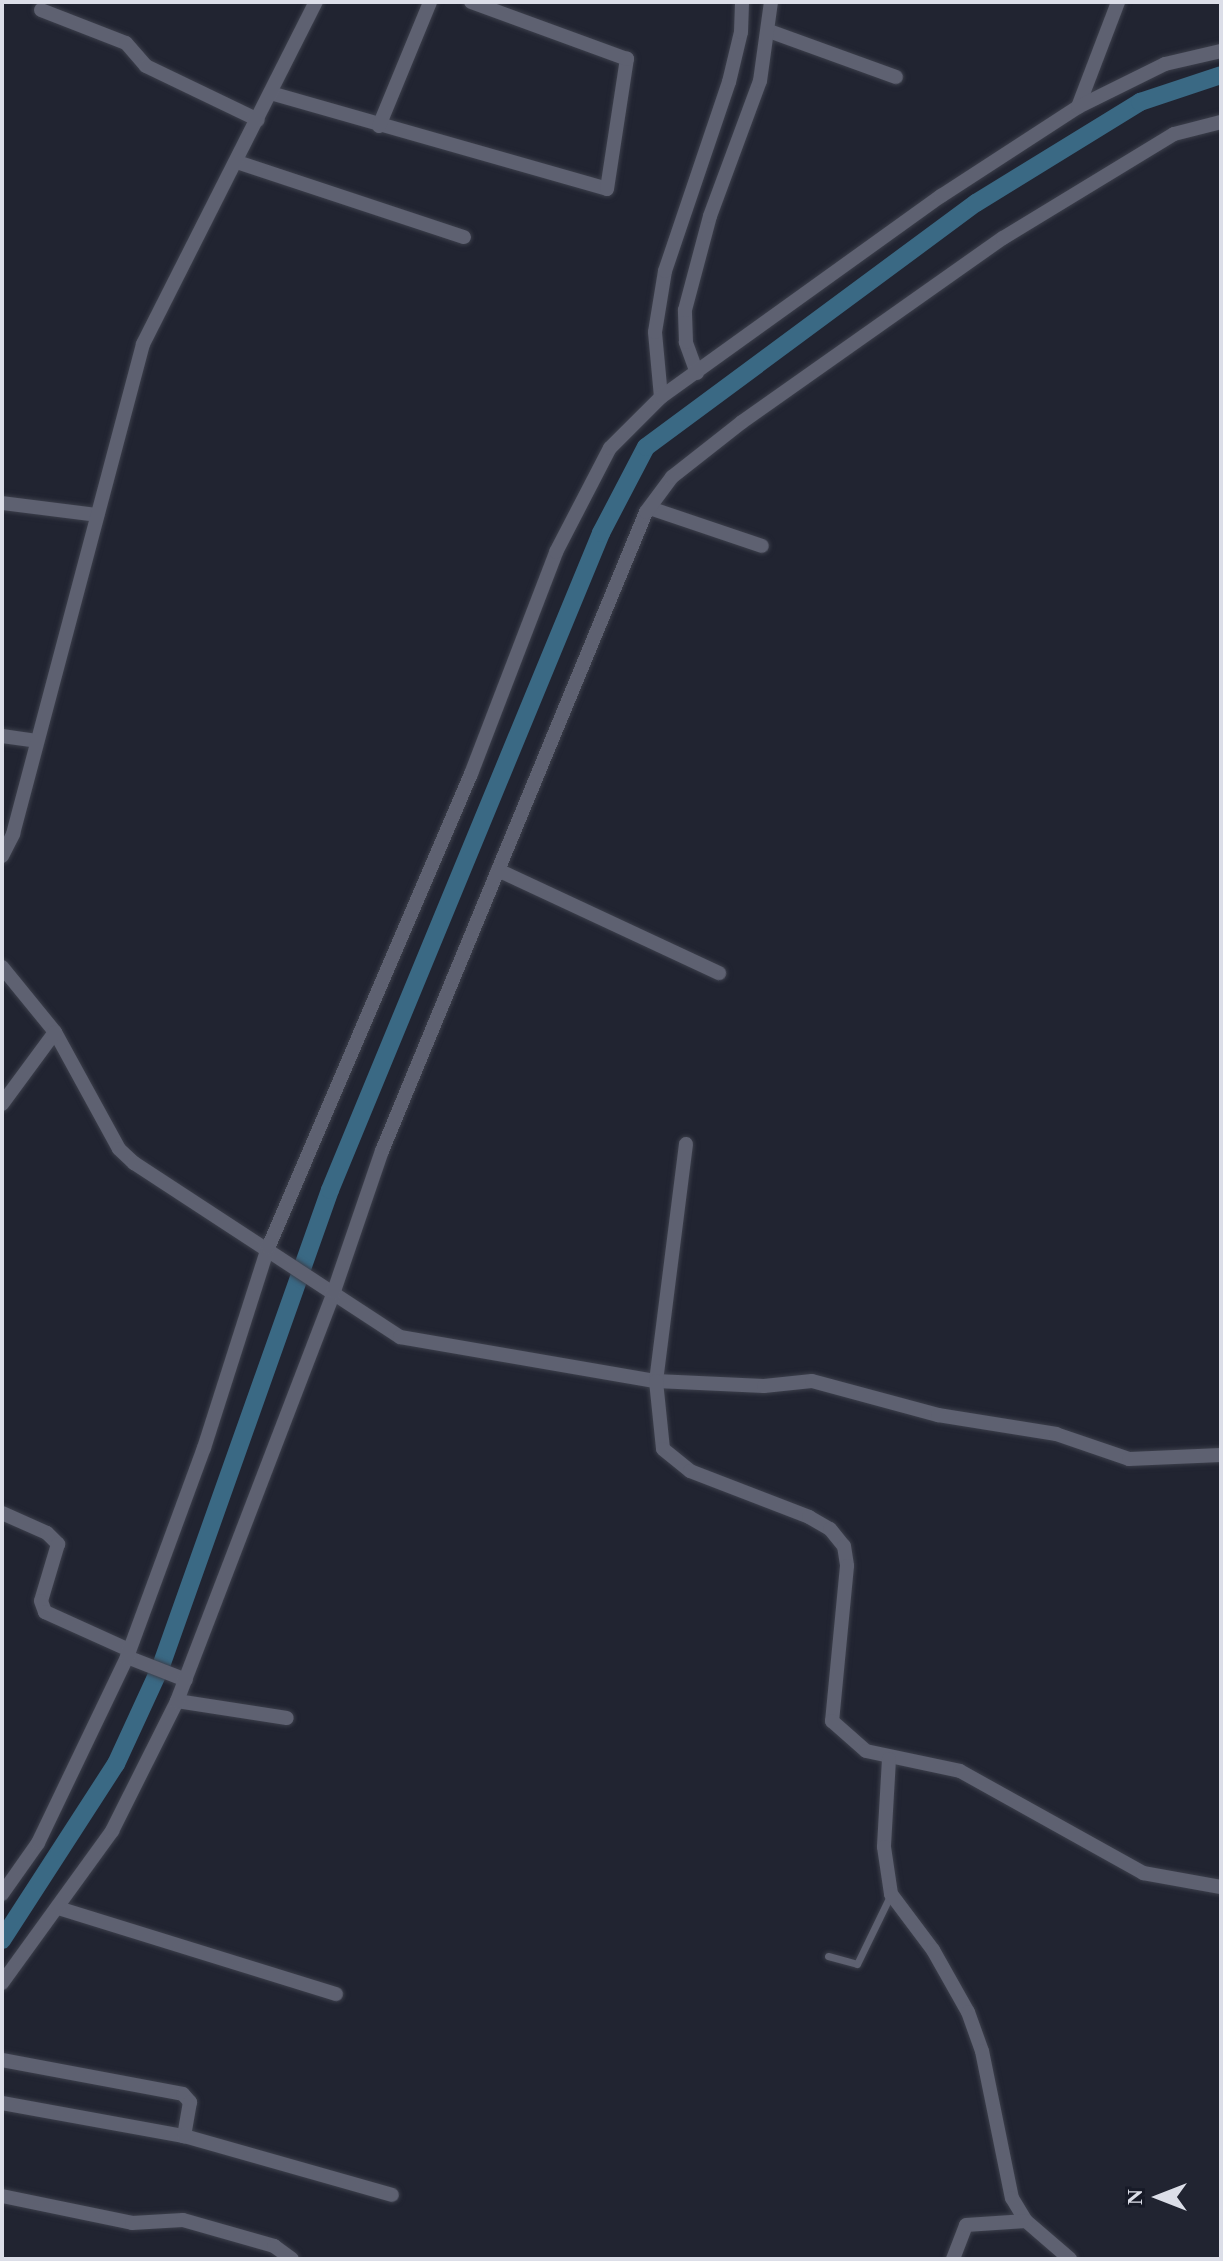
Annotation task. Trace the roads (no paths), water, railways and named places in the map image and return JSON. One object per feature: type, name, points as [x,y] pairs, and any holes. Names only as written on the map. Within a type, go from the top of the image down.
[{"type":"street","points":[[2,856],[13,834],[143,344],[274,94],[316,2]]},
{"type":"street","points":[[379,126],[430,2]]},
{"type":"street","points":[[274,94],[600,188],[610,186],[627,59],[471,2]]},
{"type":"street","points":[[661,397],[655,332],[665,271],[732,69],[742,2]]},
{"type":"street","points":[[697,373],[684,326],[693,270],[760,81],[771,2]]},
{"type":"street","points":[[1078,107],[1118,2]]},
{"type":"street","points":[[41,10],[126,43],[146,66],[258,120]]},
{"type":"street","points":[[769,31],[896,77]]},
{"type":"street","points":[[2,1894],[38,1843],[128,1654],[204,1448],[268,1248],[471,774],[556,552],[610,448],[661,397],[941,196],[1078,107],[1165,64],[1221,51]]},
{"type":"street","points":[[2,1983],[112,1831],[177,1701],[181,1678],[382,1151],[626,553],[650,508],[672,477],[742,422],[1003,238],[1174,134],[1221,122]]},
{"type":"street","points":[[237,162],[464,237]]},
{"type":"street","points":[[2,503],[97,515]]},
{"type":"street","points":[[650,508],[762,546]]},
{"type":"street","points":[[2,736],[37,741]]},
{"type":"street","points":[[498,870],[719,973]]},
{"type":"street","points":[[2,967],[55,1032],[119,1149],[150,1175],[329,1287],[383,1328],[418,1343],[656,1381],[764,1386],[812,1381],[938,1415],[1056,1434],[1129,1459],[1221,1455]]},
{"type":"street","points":[[2,1104],[55,1032]]},
{"type":"street","points":[[686,1144],[656,1381],[663,1449],[674,1461],[809,1517],[830,1529],[844,1546],[847,1566],[832,1721],[847,1739],[889,1759],[960,1771],[1143,1873],[1221,1887]]},
{"type":"street","points":[[2,1513],[47,1533],[58,1544],[41,1601],[45,1612],[141,1663],[181,1678]]},
{"type":"street","points":[[177,1701],[287,1718]]},
{"type":"street","points":[[889,1759],[885,1860],[891,1894],[933,1950],[968,2012],[982,2051],[1012,2198],[1026,2221],[1070,2259]]},
{"type":"street","points":[[58,1908],[336,1994]]},
{"type":"street","points":[[2,2060],[183,2094],[190,2102],[184,2136]]},
{"type":"street","points":[[2,2103],[184,2136],[392,2195]]},
{"type":"street","points":[[2,2196],[132,2223],[183,2220],[274,2246],[292,2259]]},
{"type":"street","points":[[953,2259],[966,2225],[1026,2221]]},
{"type":"lane","points":[[828,1956],[857,1964],[891,1894]]},
{"type":"waterway","points":[[2,1940],[116,1764],[161,1666],[330,1190],[601,533],[646,447],[976,203],[1140,102],[1221,75]]}]
